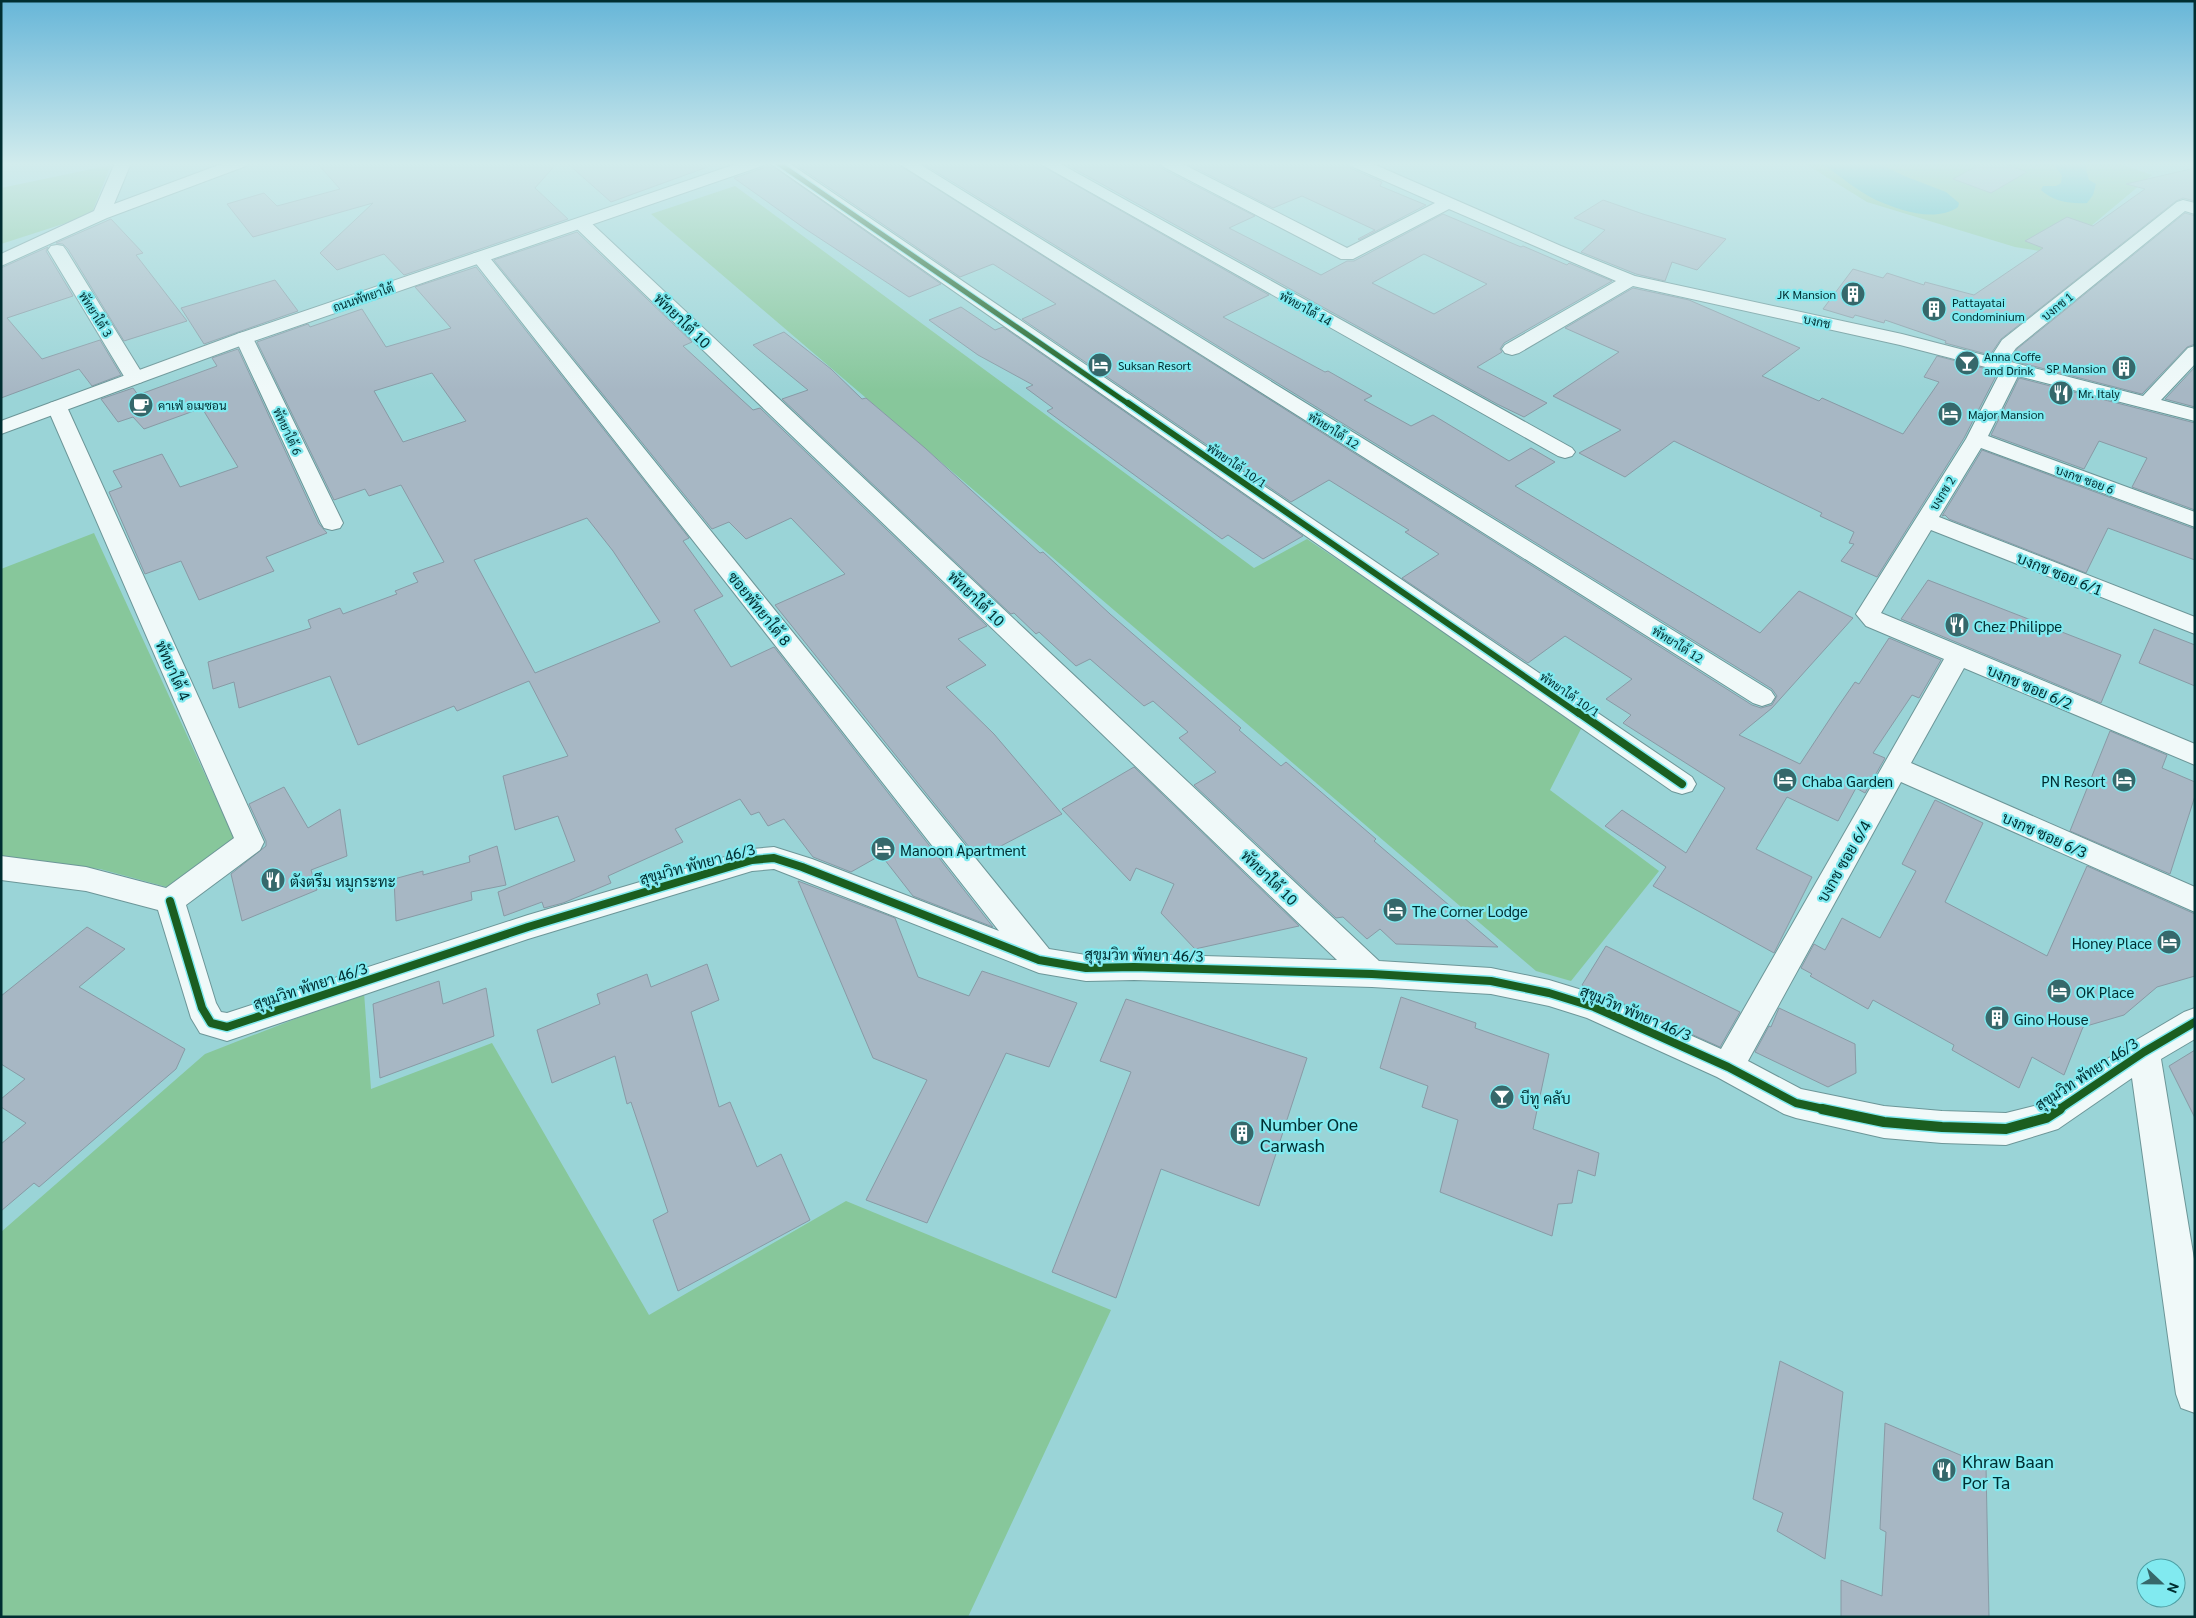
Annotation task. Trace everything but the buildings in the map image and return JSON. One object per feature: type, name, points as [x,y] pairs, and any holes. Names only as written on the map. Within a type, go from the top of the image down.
[{"type":"street","points":[[1,261],[49,239]]},
{"type":"street","name":"ถนนพัทยาใต้","points":[[1,428],[244,338],[535,239]]},
{"type":"street","name":"พัทยาใต้ 10","points":[[597,239],[1372,974]]},
{"type":"street","name":"พัทยาใต้ 10/1","points":[[888,239],[1682,784]]},
{"type":"street","name":"พัทยาใต้ 12","points":[[1027,239],[1762,697]]},
{"type":"street","name":"พัทยาใต้ 14","points":[[1182,239],[1565,452]]},
{"type":"street","points":[[1314,239],[1346,255],[1379,239]]},
{"type":"street","name":"บงกช","points":[[1530,239],[1630,280],[1902,340],[2195,415]]},
{"type":"street","name":"บงกช 1","points":[[2004,366],[2009,344],[2140,239]]},
{"type":"street","name":"พัทยาใต้ 3","points":[[57,250],[136,378]]},
{"type":"street","name":"ซอยพัทยาใต้ 8","points":[[480,257],[1039,960]]},
{"type":"street","points":[[1512,350],[1630,280]]},
{"type":"street","name":"พัทยาใต้ 6","points":[[244,338],[332,524]]},
{"type":"street","points":[[2147,403],[2195,352]]},
{"type":"street","name":"บงกช 2","points":[[1868,614],[1976,439],[2004,366]]},
{"type":"street","name":"พัทยาใต้ 4","points":[[57,407],[250,842],[170,901]]},
{"type":"street","name":"บงกช ซอย 6","points":[[1976,439],[2195,520]]},
{"type":"street","name":"บงกช ซอย 6/1","points":[[1926,520],[2195,626]]},
{"type":"street","name":"บงกช ซอย 6/2","points":[[1868,614],[1874,620],[1958,656],[2195,754]]},
{"type":"street","name":"บงกช ซอย 6/4","points":[[1728,1067],[1958,656]]},
{"type":"street","name":"บงกช ซอย 6/3","points":[[1896,768],[2195,900]]},
{"type":"street","name":"สุขุมวิท พัทยา 46/3","points":[[170,901],[202,1008],[211,1024],[227,1027],[528,927],[752,860],[774,858],[802,867],[1039,960],[1086,968],[1134,967],[1372,974],[1491,981],[1549,993],[1594,1007],[1728,1067],[1796,1104],[1884,1122],[2006,1128],[2046,1118],[2144,1052],[2195,1022]]},
{"type":"street","points":[[1,868],[86,879],[170,901]]},
{"type":"street","points":[[2144,1052],[2195,1394]]},
{"type":"green space","points":[[1,239],[18,239],[1,244]]},
{"type":"green space","points":[[680,239],[806,239],[1254,568],[1307,539],[1583,725],[1550,790],[1659,871],[1571,981],[1536,971]]},
{"type":"green space","points":[[1987,239],[2073,239],[2052,253],[2015,247]]},
{"type":"green space","points":[[94,533],[237,844],[174,889],[100,869],[1,861],[1,569]]},
{"type":"green space","points":[[364,992],[371,1089],[492,1043],[649,1315],[846,1201],[1111,1310],[968,1617],[1,1617],[1,1232],[205,1054]]},
{"type":"cycle path","points":[[888,239],[1682,784]]},
{"type":"cycle path","points":[[170,901],[202,1008],[211,1023],[227,1027],[528,927],[752,860],[774,858],[802,867],[1039,960],[1086,968],[1134,967],[1372,974],[1491,981],[1549,993],[1594,1007],[1728,1067],[1796,1103],[1884,1122],[1942,1127],[2006,1129],[2046,1118],[2144,1052],[2195,1022]]},
{"type":"place","name":"JK Mansion","points":[[1853,294]]},
{"type":"place","name":"Pattayatai Condominium","points":[[1934,309]]},
{"type":"place","name":"Anna Coffe and Drink","points":[[1967,363]]},
{"type":"place","name":"Suksan Resort","points":[[1100,365]]},
{"type":"place","name":"SP Mansion","points":[[2124,368]]},
{"type":"place","name":"Mr. Italy","points":[[2061,393]]},
{"type":"place","name":"คาเฟ่ อเมซอน","points":[[141,405]]},
{"type":"place","name":"Major Mansion","points":[[1950,414]]},
{"type":"place","name":"Chez Philippe","points":[[1957,625]]},
{"type":"place","name":"Chaba Garden","points":[[1785,780]]},
{"type":"place","name":"PN Resort","points":[[2124,780]]},
{"type":"place","name":"Manoon Apartment","points":[[883,849]]},
{"type":"place","name":"ตังตรึม หมูกระทะ","points":[[273,880]]},
{"type":"place","name":"The Corner Lodge","points":[[1395,910]]},
{"type":"place","name":"Honey Place","points":[[2169,942]]},
{"type":"place","name":"OK Place","points":[[2059,991]]},
{"type":"place","name":"Gino House","points":[[1997,1018]]},
{"type":"place","name":"บีทู คลับ","points":[[1502,1097]]},
{"type":"place","name":"Number One Carwash","points":[[1242,1133]]},
{"type":"place","name":"Khraw Baan Por Ta","points":[[1944,1470]]}]
